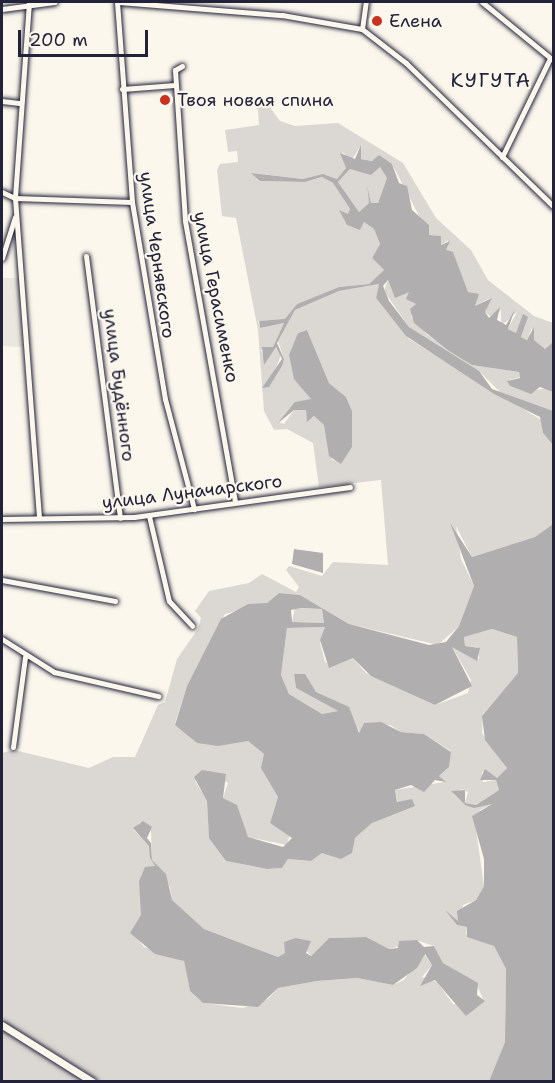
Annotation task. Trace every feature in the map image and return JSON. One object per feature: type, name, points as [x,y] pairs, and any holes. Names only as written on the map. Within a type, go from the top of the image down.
[{"type":"main road","points":[[2,1025],[93,1082]]},
{"type":"street","points":[[29,2],[15,198],[39,518]]},
{"type":"street","points":[[2,9],[28,8],[55,2]]},
{"type":"street","points":[[118,2],[250,11],[362,29],[406,63],[554,207]]},
{"type":"street","name":"улица Чернявского","points":[[118,2],[122,89],[132,202],[165,399],[194,509]]},
{"type":"street","points":[[362,29],[366,2]]},
{"type":"street","points":[[482,2],[552,59],[502,157]]},
{"type":"street","name":"улица Герасименко","points":[[182,66],[175,68],[175,85],[185,221],[235,502]]},
{"type":"street","points":[[122,89],[175,85]]},
{"type":"street","points":[[2,102],[20,104]]},
{"type":"street","points":[[2,192],[15,198],[132,202]]},
{"type":"street","points":[[2,258],[16,212]]},
{"type":"street","name":"улица Будённого","points":[[86,256],[120,518]]},
{"type":"street","name":"улица Луначарского","points":[[2,519],[149,516],[350,487]]},
{"type":"street","points":[[149,516],[169,601],[192,626]]},
{"type":"street","points":[[2,580],[115,601]]},
{"type":"street","points":[[2,639],[25,657],[54,672],[158,696]]},
{"type":"street","points":[[13,747],[25,657]]},
{"type":"shaded area","points":[[264,99],[280,121],[295,126],[338,123],[403,163],[436,218],[471,250],[488,280],[534,316],[553,323],[553,342],[545,349],[534,340],[532,328],[527,340],[521,337],[527,320],[516,333],[508,329],[517,312],[501,326],[501,310],[492,318],[485,312],[490,298],[475,306],[478,296],[468,292],[446,250],[448,240],[441,245],[441,236],[429,235],[392,164],[361,159],[360,147],[352,160],[342,152],[346,168],[337,179],[326,175],[303,179],[253,173],[260,181],[305,182],[323,177],[333,183],[350,209],[347,225],[360,229],[364,222],[374,229],[380,244],[372,258],[384,270],[369,284],[339,287],[297,304],[285,320],[258,321],[260,328],[284,323],[273,347],[261,350],[266,364],[265,357],[275,347],[281,355],[270,383],[284,359],[278,341],[295,310],[339,291],[379,284],[376,298],[409,339],[543,421],[543,433],[553,445],[553,524],[535,537],[472,557],[456,526],[461,559],[474,586],[459,626],[438,645],[349,624],[300,595],[279,593],[267,603],[225,614],[187,686],[175,723],[197,743],[248,741],[264,754],[266,775],[278,797],[270,823],[290,834],[287,845],[248,837],[234,804],[223,798],[228,783],[205,771],[195,781],[207,800],[209,835],[226,861],[267,869],[282,868],[288,859],[311,861],[322,853],[340,857],[350,854],[355,838],[372,823],[407,806],[412,799],[398,803],[395,790],[444,782],[439,776],[448,768],[451,751],[424,734],[401,732],[390,725],[363,724],[361,734],[343,705],[316,692],[302,674],[294,674],[296,688],[338,711],[322,714],[289,694],[281,675],[287,628],[325,627],[320,643],[325,662],[333,666],[353,658],[366,673],[435,705],[468,693],[471,680],[452,647],[479,659],[478,647],[465,646],[464,637],[492,629],[517,637],[518,674],[483,714],[482,733],[507,768],[497,778],[482,772],[483,782],[496,780],[499,790],[476,805],[465,803],[468,792],[462,789],[453,794],[465,805],[472,806],[492,804],[480,810],[475,822],[484,886],[476,900],[463,905],[458,922],[448,913],[457,925],[467,927],[466,934],[494,946],[506,969],[505,1042],[489,1081],[100,1081],[2,1021],[2,753],[14,750],[89,768],[113,757],[135,757],[158,705],[165,702],[177,659],[198,629],[201,618],[195,611],[209,591],[249,583],[262,574],[296,592],[299,587],[286,570],[289,566],[322,576],[333,562],[388,565],[381,480],[319,487],[313,443],[287,429],[274,430],[264,411],[258,330],[236,218],[222,216],[217,170],[220,164],[238,162],[237,151],[228,152],[225,130],[259,125],[258,110],[248,101]],"holes":[[[307,330],[329,383],[346,397],[352,411],[352,447],[333,461],[324,425],[315,416],[307,421],[306,410],[294,410],[284,424],[278,422],[301,404],[310,402],[311,399],[290,361],[298,333]],[[140,822],[151,831],[152,860],[170,887],[172,901],[204,929],[278,957],[286,953],[284,942],[295,938],[311,956],[329,938],[357,937],[389,949],[419,941],[434,946],[443,963],[476,983],[484,1001],[478,1006],[453,1004],[437,982],[422,977],[432,965],[424,954],[404,980],[393,985],[357,978],[317,981],[278,988],[268,999],[243,1008],[203,1003],[190,991],[184,961],[144,947],[135,936],[141,915],[141,876],[155,866],[150,858],[150,846],[133,829]]]},
{"type":"shaded area","points":[[361,145],[361,159],[372,161],[379,155],[392,164],[399,183],[407,186],[412,210],[429,225],[429,235],[441,236],[441,245],[450,241],[446,250],[453,252],[468,292],[479,294],[475,306],[492,298],[485,312],[489,318],[500,307],[497,320],[506,325],[515,309],[508,329],[516,333],[523,314],[528,317],[521,337],[527,340],[534,327],[534,340],[545,349],[553,342],[553,392],[540,387],[531,394],[510,386],[507,381],[520,378],[519,372],[472,365],[449,351],[414,323],[410,309],[416,304],[406,299],[409,292],[395,298],[388,280],[383,286],[389,301],[409,327],[479,371],[492,389],[553,411],[553,445],[543,433],[540,417],[494,394],[406,336],[376,298],[379,284],[339,291],[295,310],[277,343],[284,359],[282,366],[269,387],[262,388],[282,359],[276,347],[264,365],[262,347],[273,347],[284,323],[260,328],[259,321],[285,319],[297,304],[339,287],[369,284],[384,270],[372,258],[380,244],[374,229],[364,222],[360,230],[347,225],[339,210],[348,214],[350,209],[333,183],[322,177],[305,182],[260,181],[251,173],[303,179],[323,174],[337,179],[346,168],[340,153],[355,159]],"holes":[[[380,167],[387,178],[378,203],[371,203],[367,185],[369,203],[359,212],[338,182],[350,169],[371,175]]]},
{"type":"shaded area","points":[[380,167],[387,178],[378,203],[371,203],[367,186],[369,203],[359,212],[338,182],[350,169],[368,172]]},
{"type":"shaded area","points":[[2,278],[19,278],[22,347],[2,346]]},
{"type":"shaded area","points":[[388,280],[394,295],[409,291],[416,304],[411,317],[428,335],[472,365],[519,372],[520,377],[509,380],[510,386],[527,392],[546,388],[553,392],[553,411],[504,396],[482,374],[409,327],[384,291]]},
{"type":"shaded area","points":[[307,330],[329,383],[346,397],[352,411],[352,447],[341,464],[329,456],[324,425],[314,416],[307,422],[306,410],[294,410],[277,424],[295,402],[311,399],[294,379],[289,355],[298,333]]},
{"type":"shaded area","points":[[450,523],[472,557],[535,537],[553,524],[553,1081],[489,1081],[505,1042],[506,969],[494,946],[467,937],[467,927],[457,925],[445,910],[458,921],[457,911],[476,900],[484,886],[484,859],[472,816],[492,804],[474,808],[465,805],[451,791],[465,790],[465,803],[476,805],[499,790],[496,780],[480,780],[485,769],[497,778],[507,768],[485,740],[482,716],[518,673],[517,637],[492,629],[464,637],[465,646],[480,648],[477,661],[452,647],[472,686],[435,705],[371,676],[353,658],[329,668],[320,640],[325,627],[287,628],[281,675],[289,694],[322,714],[338,711],[296,688],[294,674],[305,674],[316,692],[349,707],[359,733],[364,723],[381,722],[401,732],[424,734],[451,752],[449,767],[439,776],[446,782],[435,780],[424,792],[411,785],[395,790],[397,802],[412,799],[415,806],[372,823],[355,838],[352,853],[341,859],[322,853],[311,861],[288,859],[282,868],[267,869],[226,861],[209,838],[207,801],[194,777],[202,770],[226,774],[223,798],[237,805],[248,837],[283,847],[292,838],[270,823],[278,797],[261,768],[264,754],[248,741],[218,746],[197,743],[175,725],[187,686],[221,619],[248,604],[267,603],[279,593],[300,595],[349,624],[429,645],[446,642],[459,626],[474,586]],"holes":[[[322,609],[324,623],[292,622],[291,610]]]},
{"type":"shaded area","points":[[294,549],[323,553],[323,573],[292,564]]},
{"type":"shaded area","points":[[295,608],[322,609],[324,623],[292,622]]},
{"type":"shaded area","points":[[143,821],[152,827],[147,838],[151,843],[152,860],[166,874],[172,900],[204,929],[278,957],[285,953],[284,942],[295,938],[311,941],[306,953],[311,956],[329,938],[366,937],[389,949],[398,948],[399,941],[417,940],[424,947],[434,946],[443,963],[478,983],[477,995],[485,1001],[466,1016],[435,980],[420,986],[432,965],[425,954],[417,968],[393,985],[357,978],[317,981],[278,988],[258,1007],[203,1003],[190,991],[184,961],[155,954],[130,933],[141,915],[139,881],[145,867],[155,866],[150,858],[149,846],[133,828]]},
{"type":"shaded area","points":[[2,1030],[52,1061],[86,1081],[2,1081]]},
{"type":"place","name":"Елена","points":[[377,21]]},
{"type":"place","name":"Твоя новая спина","points":[[165,100]]},
{"type":"district","name":"КУГУТА","points":[[491,80]]}]
